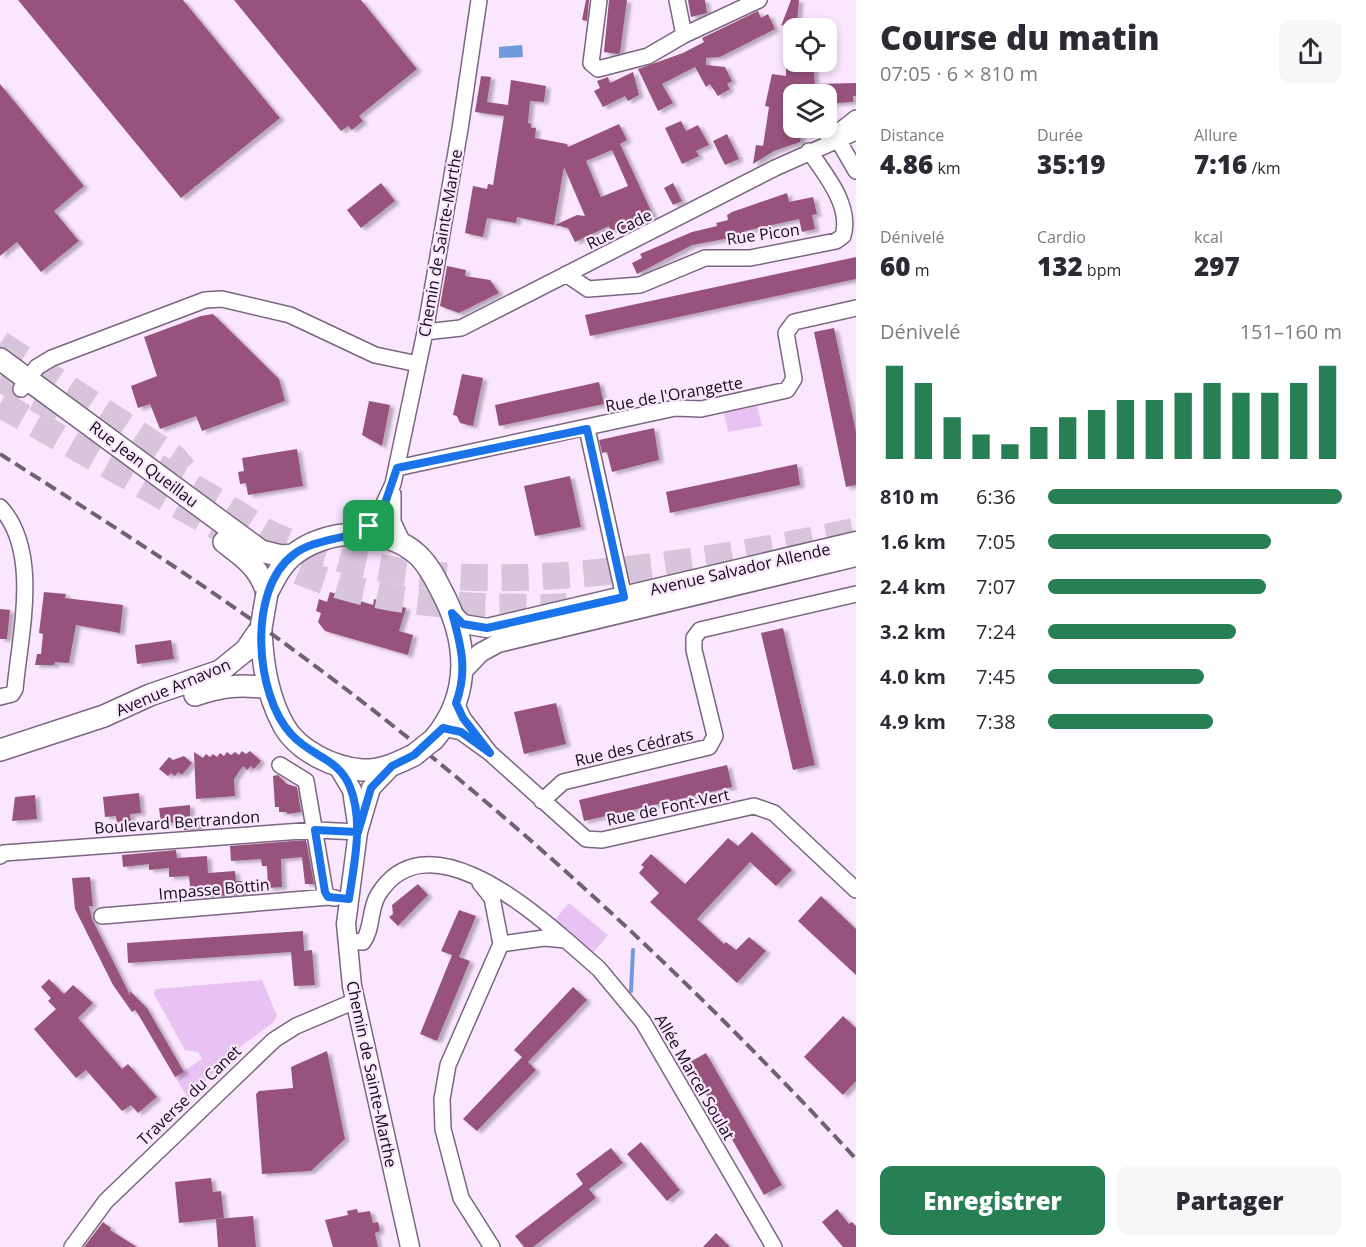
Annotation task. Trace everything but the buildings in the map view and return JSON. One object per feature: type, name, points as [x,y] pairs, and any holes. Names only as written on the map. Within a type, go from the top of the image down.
[{"type":"main road","name":"Rue Jean Queillau","points":[[0,359],[24,384],[252,563],[263,580],[267,593]]},
{"type":"main road","name":"Rue Jean Queillau","points":[[0,374],[24,384],[261,551],[281,556],[293,555]]},
{"type":"main road","points":[[254,651],[285,727],[292,736],[313,754],[337,765],[363,770],[392,766],[414,755],[439,734],[462,688],[463,655],[452,613],[429,569],[404,545],[379,536],[355,533],[311,544],[293,555],[278,571],[267,593]]},
{"type":"main road","name":"Avenue Arnavon","points":[[0,750],[105,716],[150,695],[220,671],[254,651],[261,628],[267,593]]},
{"type":"main road","name":"Avenue Arnavon","points":[[105,716],[152,708],[221,686],[241,684],[268,688]]},
{"type":"street","name":"Chemin de Sainte-Marthe","points":[[355,533],[378,518],[393,484],[397,468],[425,332],[460,129],[479,0]]},
{"type":"street","points":[[599,0],[591,63],[598,69],[648,56],[684,35],[759,0]]},
{"type":"street","points":[[677,0],[684,35]]},
{"type":"street","name":"Rue Cade","points":[[832,139],[856,118]]},
{"type":"street","name":"Rue Cade","points":[[425,332],[461,328],[832,139],[856,132]]},
{"type":"street","points":[[832,139],[856,171]]},
{"type":"street","name":"Rue Picon","points":[[566,274],[588,290],[640,285],[705,258],[763,256],[836,241],[843,236],[845,229],[839,199],[809,151]]},
{"type":"street","points":[[24,384],[38,367],[52,358],[205,300],[222,298],[290,315],[375,355],[418,364]]},
{"type":"street","name":"Rue de l'Orangette","points":[[397,468],[587,429],[675,408],[701,409],[787,390],[794,379],[786,333],[789,327],[794,322],[856,308]]},
{"type":"street","points":[[587,429],[624,597]]},
{"type":"street","name":"Chemin de Sainte-Marthe","points":[[393,484],[393,522],[404,545]]},
{"type":"street","points":[[0,507],[15,528],[26,567],[15,689],[12,694],[0,697]]},
{"type":"street","name":"Avenue Salvador Allende","points":[[452,613],[463,624],[487,628],[856,542]]},
{"type":"street","name":"Avenue Salvador Allende","points":[[463,671],[480,652],[498,643],[856,557]]},
{"type":"street","name":"Rue des Cédrats","points":[[542,801],[563,782],[709,747],[715,736],[694,650],[694,638],[700,630],[856,594]]},
{"type":"street","name":"Rue de Font-Vert","points":[[456,703],[463,718],[490,753]]},
{"type":"street","name":"Rue de Font-Vert","points":[[439,734],[461,732],[490,753],[581,836],[596,841],[754,806],[774,813],[856,890]]},
{"type":"street","points":[[280,765],[306,781],[325,892],[328,897],[349,899]]},
{"type":"street","name":"Chemin de Sainte-Marthe","points":[[337,765],[352,790],[358,832]]},
{"type":"street","name":"Chemin de Sainte-Marthe","points":[[392,766],[371,788],[358,832],[349,899],[347,941],[355,1001],[410,1247]]},
{"type":"street","name":"Boulevard Bertrandon","points":[[0,856],[315,830],[358,832]]},
{"type":"street","name":"Allée Marcel Soulat","points":[[347,941],[363,942],[368,934],[370,913],[378,894],[394,877],[413,866],[432,863],[457,868],[526,906],[599,969],[643,1022],[774,1247]]},
{"type":"street","points":[[476,878],[492,898],[501,944],[448,1065],[442,1099],[444,1129],[461,1198],[492,1247]]},
{"type":"street","name":"Impasse Bottin","points":[[102,916],[328,897]]},
{"type":"street","points":[[501,944],[544,938],[566,940]]},
{"type":"street","name":"Traverse du Canet","points":[[72,1247],[106,1201],[274,1040],[296,1026],[355,1001]]},
{"type":"shaded area","points":[[757,406],[762,426],[728,432],[724,413]]},
{"type":"shaded area","points":[[569,903],[608,935],[592,954],[554,921]]},
{"type":"shaded area","points":[[262,980],[277,1016],[273,1023],[245,1043],[188,1098],[175,1077],[202,1059],[198,1052],[185,1050],[154,994],[156,989]]},
{"type":"water","points":[[522,45],[523,57],[499,58],[499,47]]},
{"type":"waterway","points":[[631,991],[633,950]]},
{"type":"tunnel","points":[[0,344],[173,457],[184,470]]},
{"type":"tunnel","points":[[0,378],[66,415]]},
{"type":"tunnel","points":[[0,404],[221,529]]},
{"type":"tunnel","points":[[157,467],[274,536],[361,564],[404,572],[446,576],[532,577],[623,570],[740,554],[856,531]]},
{"type":"tunnel","points":[[262,553],[318,578],[377,595],[467,606],[544,608],[571,606]]},
{"type":"railway","points":[[0,454],[221,598],[334,680],[414,742],[492,807],[643,943],[716,1013],[856,1159]]},
{"type":"route","points":[[369,526],[355,533],[311,544],[293,555],[278,571],[267,593],[261,618],[262,651],[268,688],[285,727],[313,754],[337,765],[352,790],[358,832],[349,899],[328,897],[325,892],[315,830],[358,832],[371,788],[392,766],[425,747],[443,728],[461,732],[490,753],[463,718],[456,703],[462,688],[463,655],[452,613],[463,624],[483,629],[624,597],[587,429],[397,468],[382,512],[369,526]]}]
